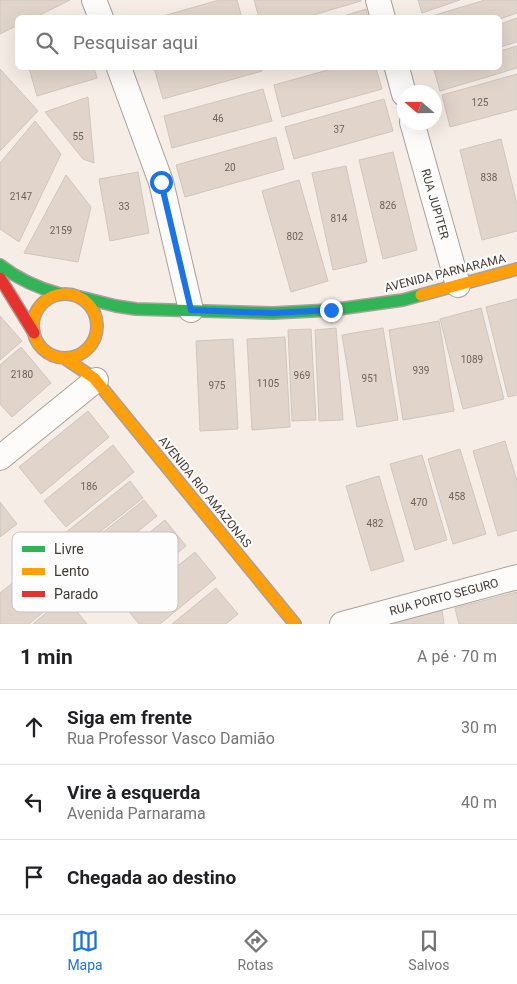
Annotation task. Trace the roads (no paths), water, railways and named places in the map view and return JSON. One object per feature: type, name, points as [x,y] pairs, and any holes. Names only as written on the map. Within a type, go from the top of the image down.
[{"type":"main road","points":[[0,265],[19,280],[60,294]]},
{"type":"main road","name":"AVENIDA PARNARAMA","points":[[80,297],[136,309],[273,313],[331,310],[403,300],[517,269]]},
{"type":"main road","points":[[0,278],[38,342],[44,350],[54,356],[64,358],[73,357],[81,353],[88,348],[95,337],[108,325]]},
{"type":"main road","points":[[34,333],[33,322],[36,312],[50,297],[60,294],[80,297],[89,303],[97,323],[93,370]]},
{"type":"main road","name":"AVENIDA PARNARAMA","points":[[130,319],[180,310]]},
{"type":"main road","name":"AVENIDA RIO AMAZONAS","points":[[64,358],[93,370],[295,624]]},
{"type":"street","points":[[94,0],[100,15]]},
{"type":"street","points":[[378,0],[382,15]]},
{"type":"street","points":[[120,70],[161,182],[180,310]]},
{"type":"street","points":[[398,70],[402,85]]},
{"type":"street","name":"RUA JUPITER","points":[[414,130],[458,285]]},
{"type":"street","points":[[0,458],[93,370]]},
{"type":"street","name":"RUA PORTO SEGURO","points":[[342,624],[517,577]]}]
